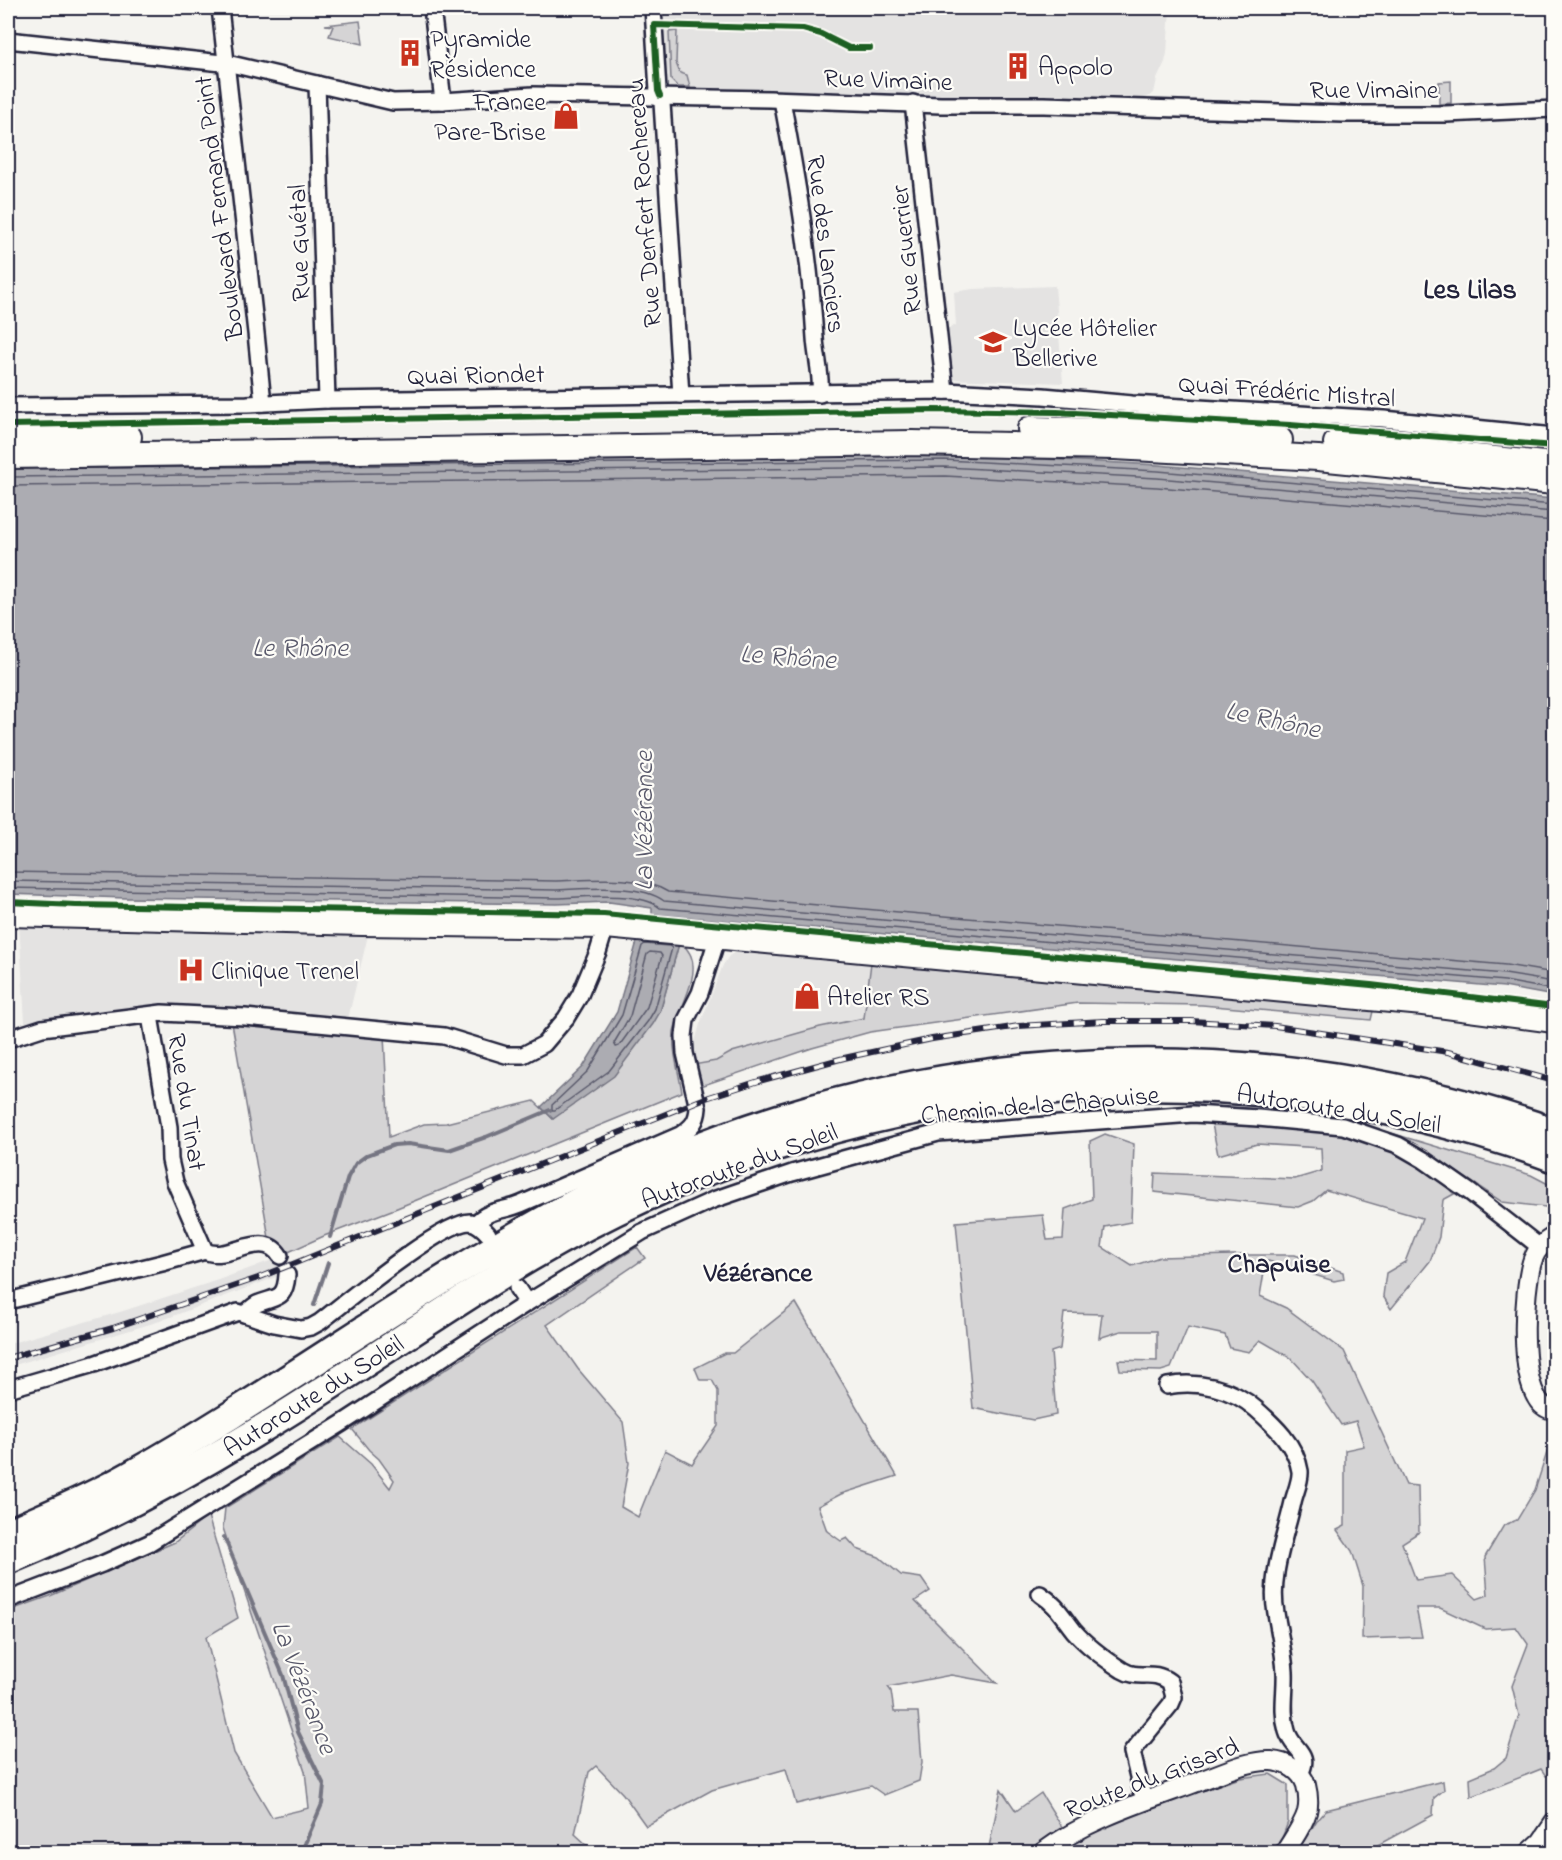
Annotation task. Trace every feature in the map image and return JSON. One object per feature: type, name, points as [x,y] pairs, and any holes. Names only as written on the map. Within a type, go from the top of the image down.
[{"type":"highway","name":"Autoroute du Soleil","points":[[8,1533],[124,1479],[187,1442],[427,1290],[522,1232],[575,1203],[692,1150],[765,1123],[827,1105],[934,1080],[1028,1067],[1108,1062],[1181,1062],[1263,1067],[1380,1084],[1456,1101],[1554,1132]]},
{"type":"highway","name":"Autoroute du Soleil","points":[[8,1560],[88,1525],[201,1465],[267,1426],[442,1312],[590,1225],[700,1173],[773,1146],[835,1128],[939,1104],[1029,1092],[1113,1087],[1182,1087],[1250,1090],[1374,1108],[1454,1126],[1518,1144],[1554,1158]]},
{"type":"main road","points":[[8,437],[837,428],[1048,429],[1310,441],[1554,465]]},
{"type":"main road","points":[[8,456],[912,443],[1115,447],[1318,458],[1554,482]]},
{"type":"main road","points":[[8,914],[617,927],[1423,1003],[1554,1020]]},
{"type":"street","name":"Boulevard Fernand Point","points":[[220,8],[262,403]]},
{"type":"street","points":[[432,8],[443,101]]},
{"type":"street","name":"Rue Denfert Rochereau","points":[[653,8],[681,395]]},
{"type":"street","name":"Rue Vimaine","points":[[8,40],[225,64],[393,102],[533,95],[660,96],[1003,106],[1044,105],[1343,114],[1446,114],[1554,109]]},
{"type":"street","name":"Rue Guétal","points":[[317,84],[327,400]]},
{"type":"street","name":"Rue des Lanciers","points":[[782,100],[801,199],[812,284],[820,394]]},
{"type":"street","name":"Rue Guerrier","points":[[913,103],[945,392]]},
{"type":"street","name":"Quai Riondet","points":[[8,406],[945,392]]},
{"type":"street","name":"Quai Frédéric Mistral","points":[[945,392],[1043,396],[1132,404],[1384,419],[1554,436]]},
{"type":"street","points":[[8,1038],[42,1028],[162,1013],[245,1017],[444,1035],[506,1055],[523,1055],[544,1044],[566,1018],[580,995],[598,952],[617,927]]},
{"type":"street","points":[[476,1223],[485,1214],[510,1209],[680,1135],[694,1124],[698,1108],[685,1053],[686,1020],[700,993],[718,936]]},
{"type":"street","name":"Rue du Tinat","points":[[150,1016],[169,1127],[170,1160],[176,1182],[205,1251]]},
{"type":"street","name":"Chemin de la Chapuise","points":[[8,1600],[102,1564],[149,1543],[642,1232],[713,1200],[792,1173],[938,1133],[1193,1114],[1343,1126],[1398,1145],[1547,1241]]},
{"type":"street","points":[[8,1389],[94,1364],[237,1312],[284,1326],[301,1329],[311,1327],[432,1238],[467,1222],[476,1223],[488,1234]]},
{"type":"street","points":[[1547,1241],[1533,1258],[1527,1282],[1524,1322],[1526,1358],[1532,1386],[1539,1402],[1549,1410],[1554,1410]]},
{"type":"street","points":[[8,1301],[205,1251],[215,1254],[257,1245],[269,1245],[280,1256]]},
{"type":"street","points":[[245,1314],[254,1306],[278,1297],[286,1285],[287,1275]]},
{"type":"street","points":[[517,1288],[527,1303]]},
{"type":"street","points":[[1167,1386],[1179,1383],[1214,1387],[1244,1399],[1274,1425],[1292,1450],[1300,1473],[1275,1576],[1273,1599],[1285,1671],[1286,1728],[1293,1743],[1304,1756],[1305,1765],[1300,1774],[1307,1790],[1307,1813],[1285,1852]]},
{"type":"street","points":[[1040,1594],[1053,1602],[1088,1646],[1131,1675],[1155,1674],[1170,1682],[1174,1696],[1171,1704],[1132,1752],[1144,1801]]},
{"type":"street","name":"Route du Grisard","points":[[1042,1852],[1086,1825],[1144,1801],[1253,1763],[1280,1762],[1300,1774]]},
{"type":"street","points":[[1530,1852],[1541,1842],[1554,1823]]},
{"type":"shaded area","points":[[659,8],[1170,8],[1165,62],[1157,79],[1154,93],[1140,102],[668,91],[664,87]]},
{"type":"shaded area","points":[[360,21],[363,44],[329,36],[333,26],[325,25]]},
{"type":"shaded area","points":[[677,31],[676,63],[680,73],[687,75],[690,87],[678,87],[671,80],[669,32]]},
{"type":"shaded area","points":[[1451,81],[1451,103],[1439,104],[1439,82]]},
{"type":"shaded area","points":[[1055,286],[1063,383],[948,379],[943,332],[956,326],[954,292],[973,289]]},
{"type":"shaded area","name":"Clinique Trenel","points":[[19,923],[369,931],[347,1023],[71,1018],[25,1022]]},
{"type":"shaded area","points":[[680,940],[690,954],[693,965],[691,984],[674,1032],[675,1054],[682,1092],[284,1254],[278,1244],[269,1238],[232,1023],[384,1035],[389,1137],[424,1124],[446,1123],[534,1101],[553,1119],[660,1012]]},
{"type":"shaded area","points":[[737,951],[871,963],[864,1018],[820,1027],[732,1052],[716,1061],[693,1065],[693,1049],[700,1024],[723,965],[729,956]]},
{"type":"shaded area","points":[[871,963],[1374,1007],[1371,1020],[1202,1005],[1078,1003],[870,1032],[812,1048],[698,1087],[693,1065],[716,1061],[732,1052],[820,1027],[864,1018]]},
{"type":"shaded area","points":[[1212,1124],[1294,1128],[1347,1136],[1398,1153],[1423,1166],[1454,1194],[1443,1200],[1439,1237],[1430,1261],[1391,1309],[1383,1296],[1386,1273],[1405,1262],[1422,1218],[1326,1190],[1313,1201],[1298,1207],[1154,1192],[1155,1173],[1295,1179],[1322,1171],[1321,1148],[1257,1144],[1218,1155]]},
{"type":"shaded area","points":[[1371,1127],[1531,1175],[1554,1187],[1554,1208],[1502,1202],[1422,1149]]},
{"type":"shaded area","points":[[1105,1134],[1134,1144],[1131,1222],[1105,1227],[1102,1247],[1132,1266],[1160,1257],[1295,1255],[1343,1272],[1344,1279],[1334,1281],[1268,1261],[1265,1266],[1260,1296],[1286,1308],[1344,1351],[1406,1485],[1418,1486],[1419,1532],[1402,1543],[1416,1580],[1452,1575],[1477,1599],[1488,1595],[1485,1557],[1504,1525],[1517,1520],[1535,1490],[1554,1435],[1554,1770],[1546,1776],[1541,1769],[1471,1797],[1470,1778],[1494,1768],[1506,1758],[1519,1715],[1512,1686],[1528,1644],[1516,1627],[1485,1629],[1440,1608],[1416,1608],[1422,1637],[1362,1639],[1363,1586],[1352,1551],[1337,1530],[1345,1526],[1345,1450],[1364,1446],[1356,1421],[1341,1425],[1312,1381],[1291,1358],[1260,1340],[1249,1352],[1230,1348],[1225,1335],[1188,1327],[1171,1368],[1161,1371],[1120,1370],[1118,1360],[1157,1361],[1157,1331],[1121,1331],[1099,1338],[1102,1314],[1064,1313],[1060,1349],[1051,1352],[1056,1415],[1033,1420],[973,1408],[956,1222],[1043,1215],[1047,1240],[1063,1239],[1065,1209],[1092,1199],[1090,1141]]},
{"type":"shaded area","points":[[637,1247],[645,1258],[547,1325],[578,1369],[623,1422],[629,1463],[621,1507],[638,1517],[665,1450],[692,1464],[718,1426],[718,1391],[712,1380],[700,1380],[695,1368],[725,1353],[733,1353],[796,1303],[897,1476],[841,1494],[818,1506],[827,1531],[841,1541],[847,1538],[857,1549],[879,1557],[901,1575],[921,1578],[930,1591],[915,1601],[997,1683],[951,1675],[888,1687],[891,1691],[894,1712],[918,1712],[922,1762],[919,1781],[884,1795],[871,1786],[796,1804],[786,1769],[712,1790],[646,1826],[623,1794],[596,1766],[589,1772],[575,1834],[591,1852],[8,1852],[8,1611],[50,1596],[175,1542],[208,1516],[238,1618],[206,1637],[234,1753],[272,1817],[309,1808],[305,1771],[223,1528],[225,1508],[340,1437],[371,1464],[390,1488],[394,1480],[352,1429]]},
{"type":"shaded area","points":[[275,1259],[281,1275],[160,1321],[8,1367],[8,1344],[120,1312]]},
{"type":"shaded area","points":[[1270,1774],[1288,1785],[1288,1822],[1277,1852],[1059,1852],[1056,1848],[1086,1833],[1152,1807],[1240,1778]]},
{"type":"shaded area","points":[[1443,1781],[1444,1790],[1434,1798],[1433,1815],[1365,1852],[1297,1852],[1326,1810]]},
{"type":"shaded area","points":[[1001,1789],[1016,1811],[1041,1793],[1064,1830],[1032,1852],[988,1852]]},
{"type":"water","name":"Le Rhône","points":[[945,454],[1158,465],[1554,499],[1554,996],[1504,987],[652,914],[652,908],[609,902],[557,904],[126,898],[8,894],[8,464]]},
{"type":"water","points":[[638,938],[680,940],[660,1012],[614,1076],[553,1119],[541,1107],[583,1067],[617,1012]]},
{"type":"waterway","name":"La Vézérance","points":[[330,1237],[348,1177],[356,1163],[367,1155],[394,1145],[408,1144],[449,1150],[550,1110]]},
{"type":"waterway","name":"La Vézérance","points":[[314,1305],[328,1263]]},
{"type":"waterway","name":"La Vézérance","points":[[224,1537],[283,1675],[298,1732],[324,1785],[322,1804],[303,1852]]},
{"type":"railway","points":[[8,1358],[113,1328],[258,1278],[703,1099],[844,1058],[932,1039],[1019,1026],[1103,1021],[1191,1021],[1275,1026],[1448,1052],[1554,1081]]},
{"type":"cycle path","points":[[660,96],[654,25],[803,29],[821,34],[849,48],[870,48]]},
{"type":"cycle path","points":[[8,425],[934,410],[1057,412],[1290,425],[1554,446]]},
{"type":"cycle path","points":[[8,902],[604,914],[1371,985],[1554,1007]]},
{"type":"place","name":"Pyramide Résidence","points":[[410,53]]},
{"type":"place","name":"Appolo","points":[[1018,66]]},
{"type":"place","name":"France Pare-Brise","points":[[566,116]]},
{"type":"place","name":"Lycée Hôtelier Bellerive","points":[[993,342]]},
{"type":"place","name":"Clinique Trenel","points":[[191,970]]},
{"type":"place","name":"Atelier RS","points":[[807,996]]},
{"type":"district","name":"Les Lilas","points":[[1470,288]]},
{"type":"district","name":"Chapuise","points":[[1279,1263]]},
{"type":"district","name":"Vézérance","points":[[758,1272]]}]
